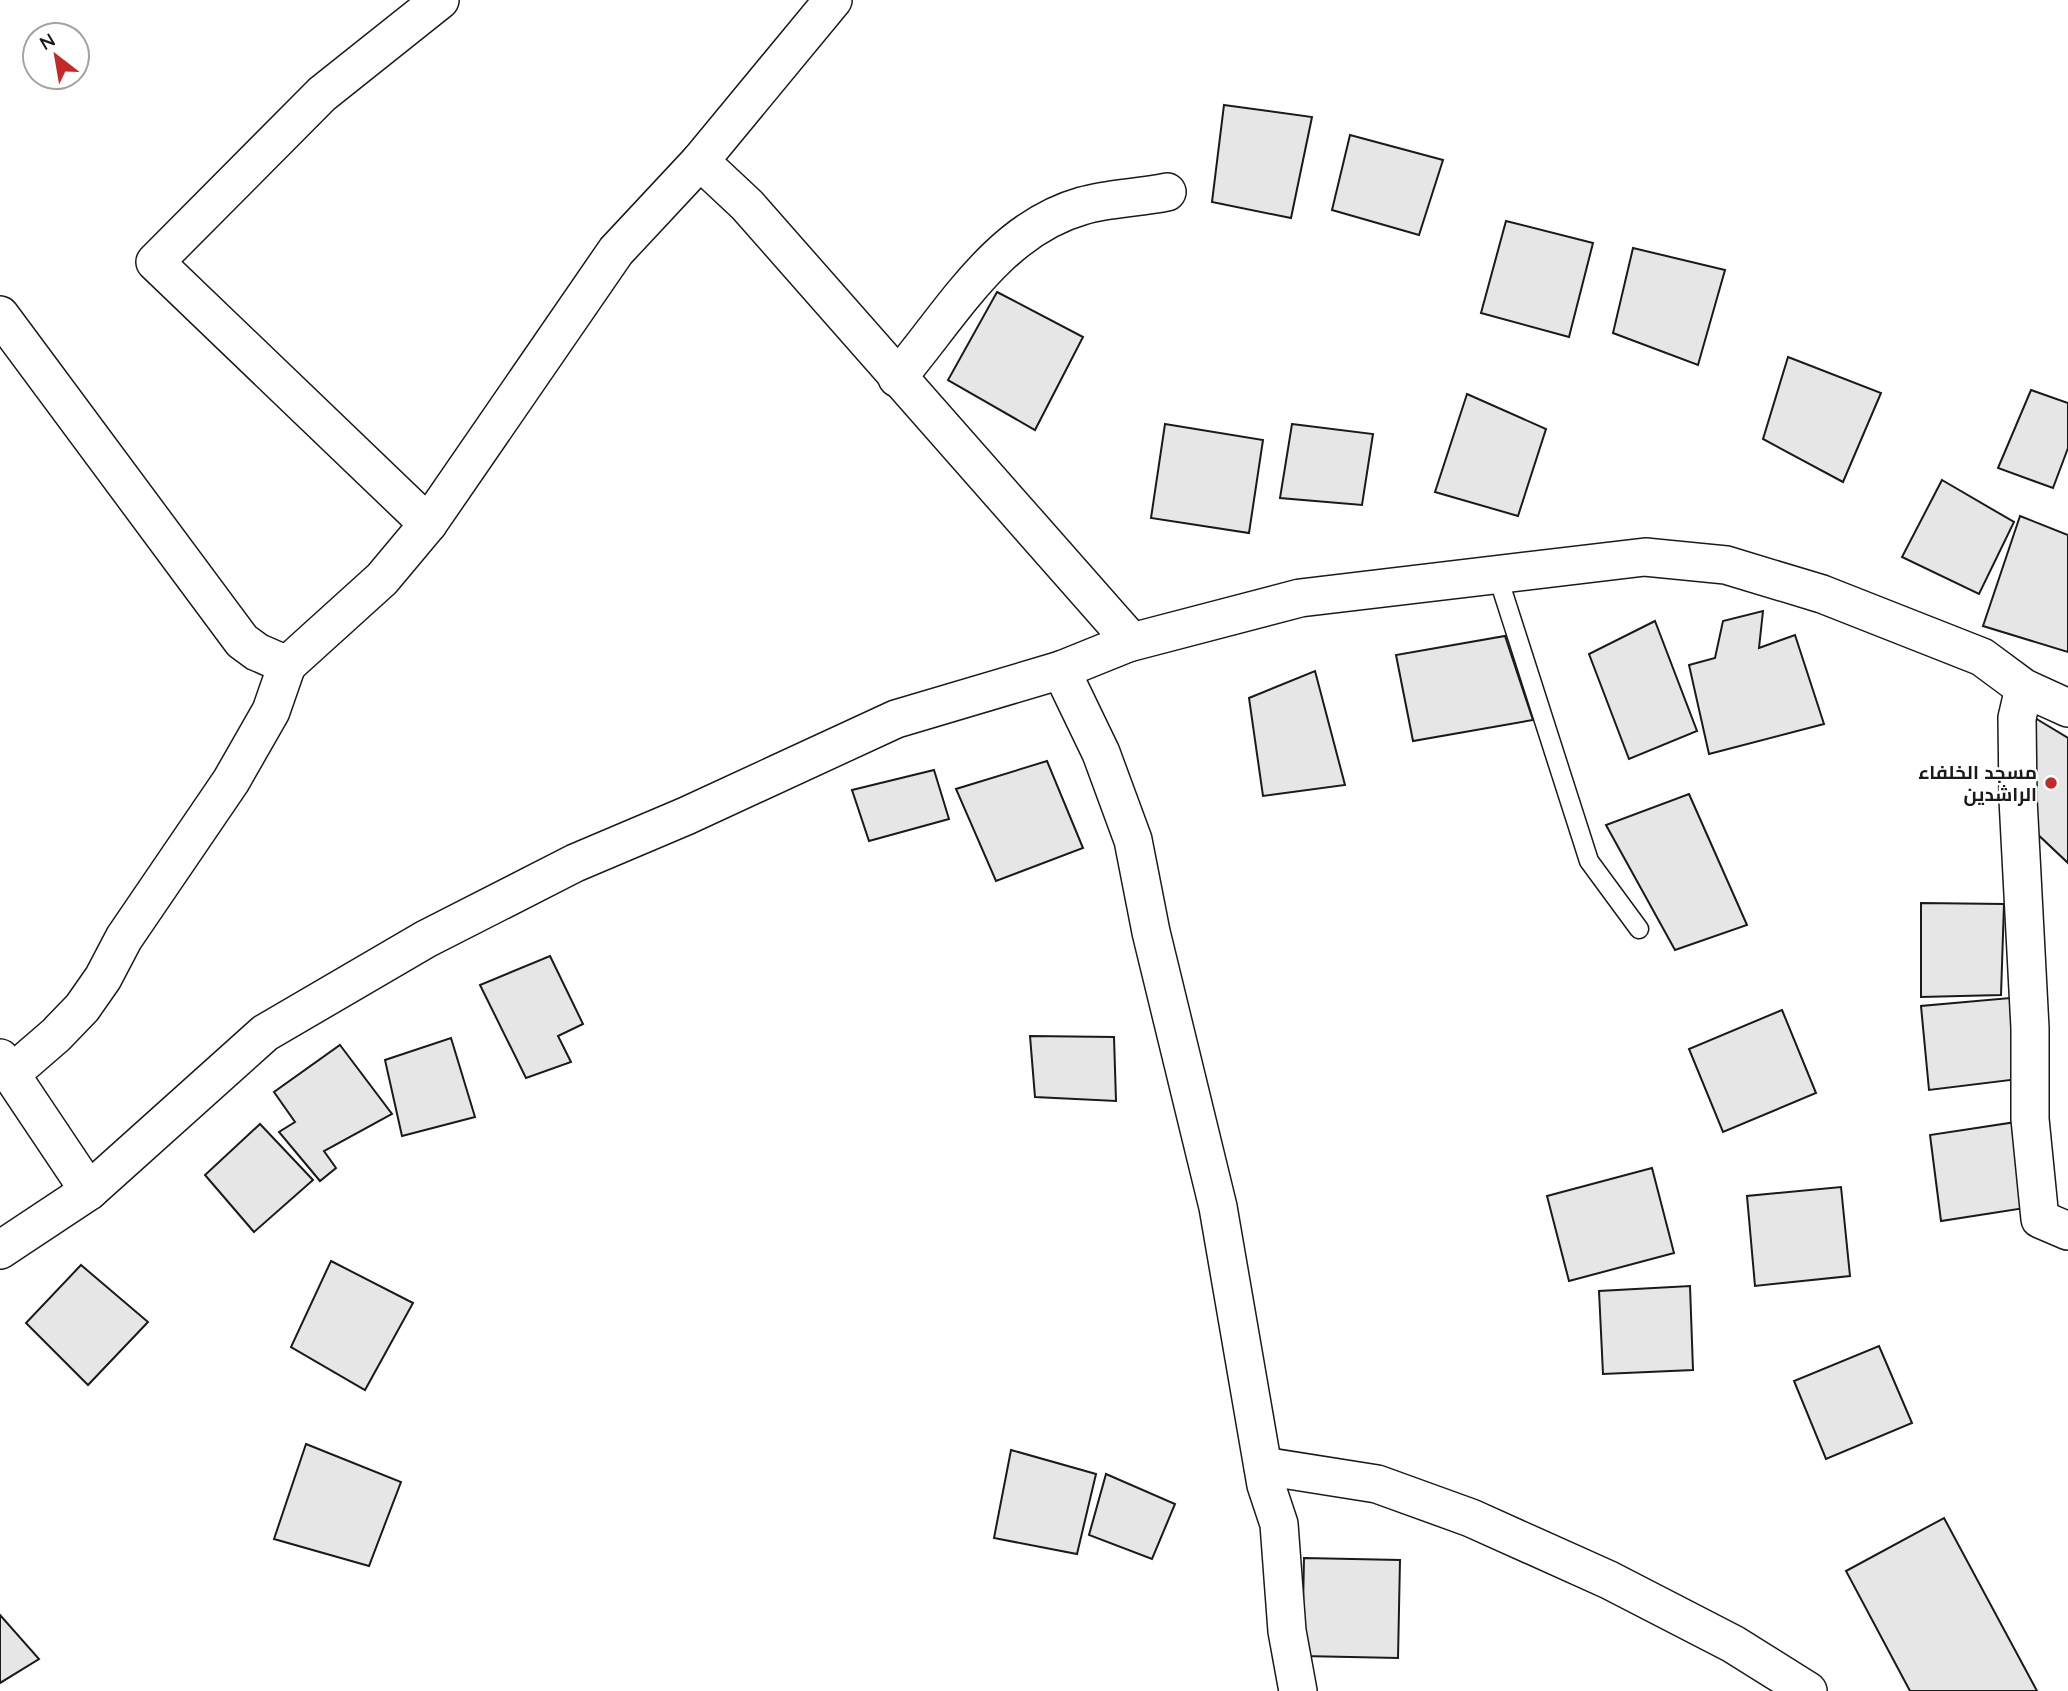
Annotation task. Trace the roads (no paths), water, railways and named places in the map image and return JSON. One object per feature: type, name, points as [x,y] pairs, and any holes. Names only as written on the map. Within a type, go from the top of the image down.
[{"type":"street","points":[[428,524],[155,262],[322,94],[440,0]]},
{"type":"street","points":[[89,1191],[5,1066],[56,1035],[82,1007],[103,978],[124,938],[232,781],[271,710],[287,665],[382,579],[428,524],[616,251],[700,161],[834,0]]},
{"type":"street","points":[[700,161],[747,205],[1124,632],[1128,643]]},
{"type":"street","points":[[897,378],[992,262],[1028,229],[1081,206],[1167,192]]},
{"type":"street","points":[[0,316],[242,641],[257,652],[287,665]]},
{"type":"street","points":[[0,1250],[89,1191],[156,1135],[265,1033],[426,939],[575,863],[686,816],[896,719],[1061,670],[1128,643],[1300,598],[1645,557],[1726,565],[1822,594],[1982,657],[2024,688],[2068,708]]},
{"type":"street","points":[[1061,670],[1101,753],[1133,840],[1157,958],[1218,1207],[1263,1466],[1279,1524],[1287,1631],[1298,1691]]},
{"type":"street","points":[[2024,688],[2017,718],[2018,799],[2030,1028],[2030,1119],[2040,1219],[2068,1231]]},
{"type":"street","points":[[1263,1466],[1377,1484],[1471,1518],[1609,1580],[1733,1644],[1808,1691]]},
{"type":"lane","points":[[1497,573],[1589,861],[1639,929]]},
{"type":"place","name":"مسجد الخلفاء الراشدين","points":[[2051,783]]}]
